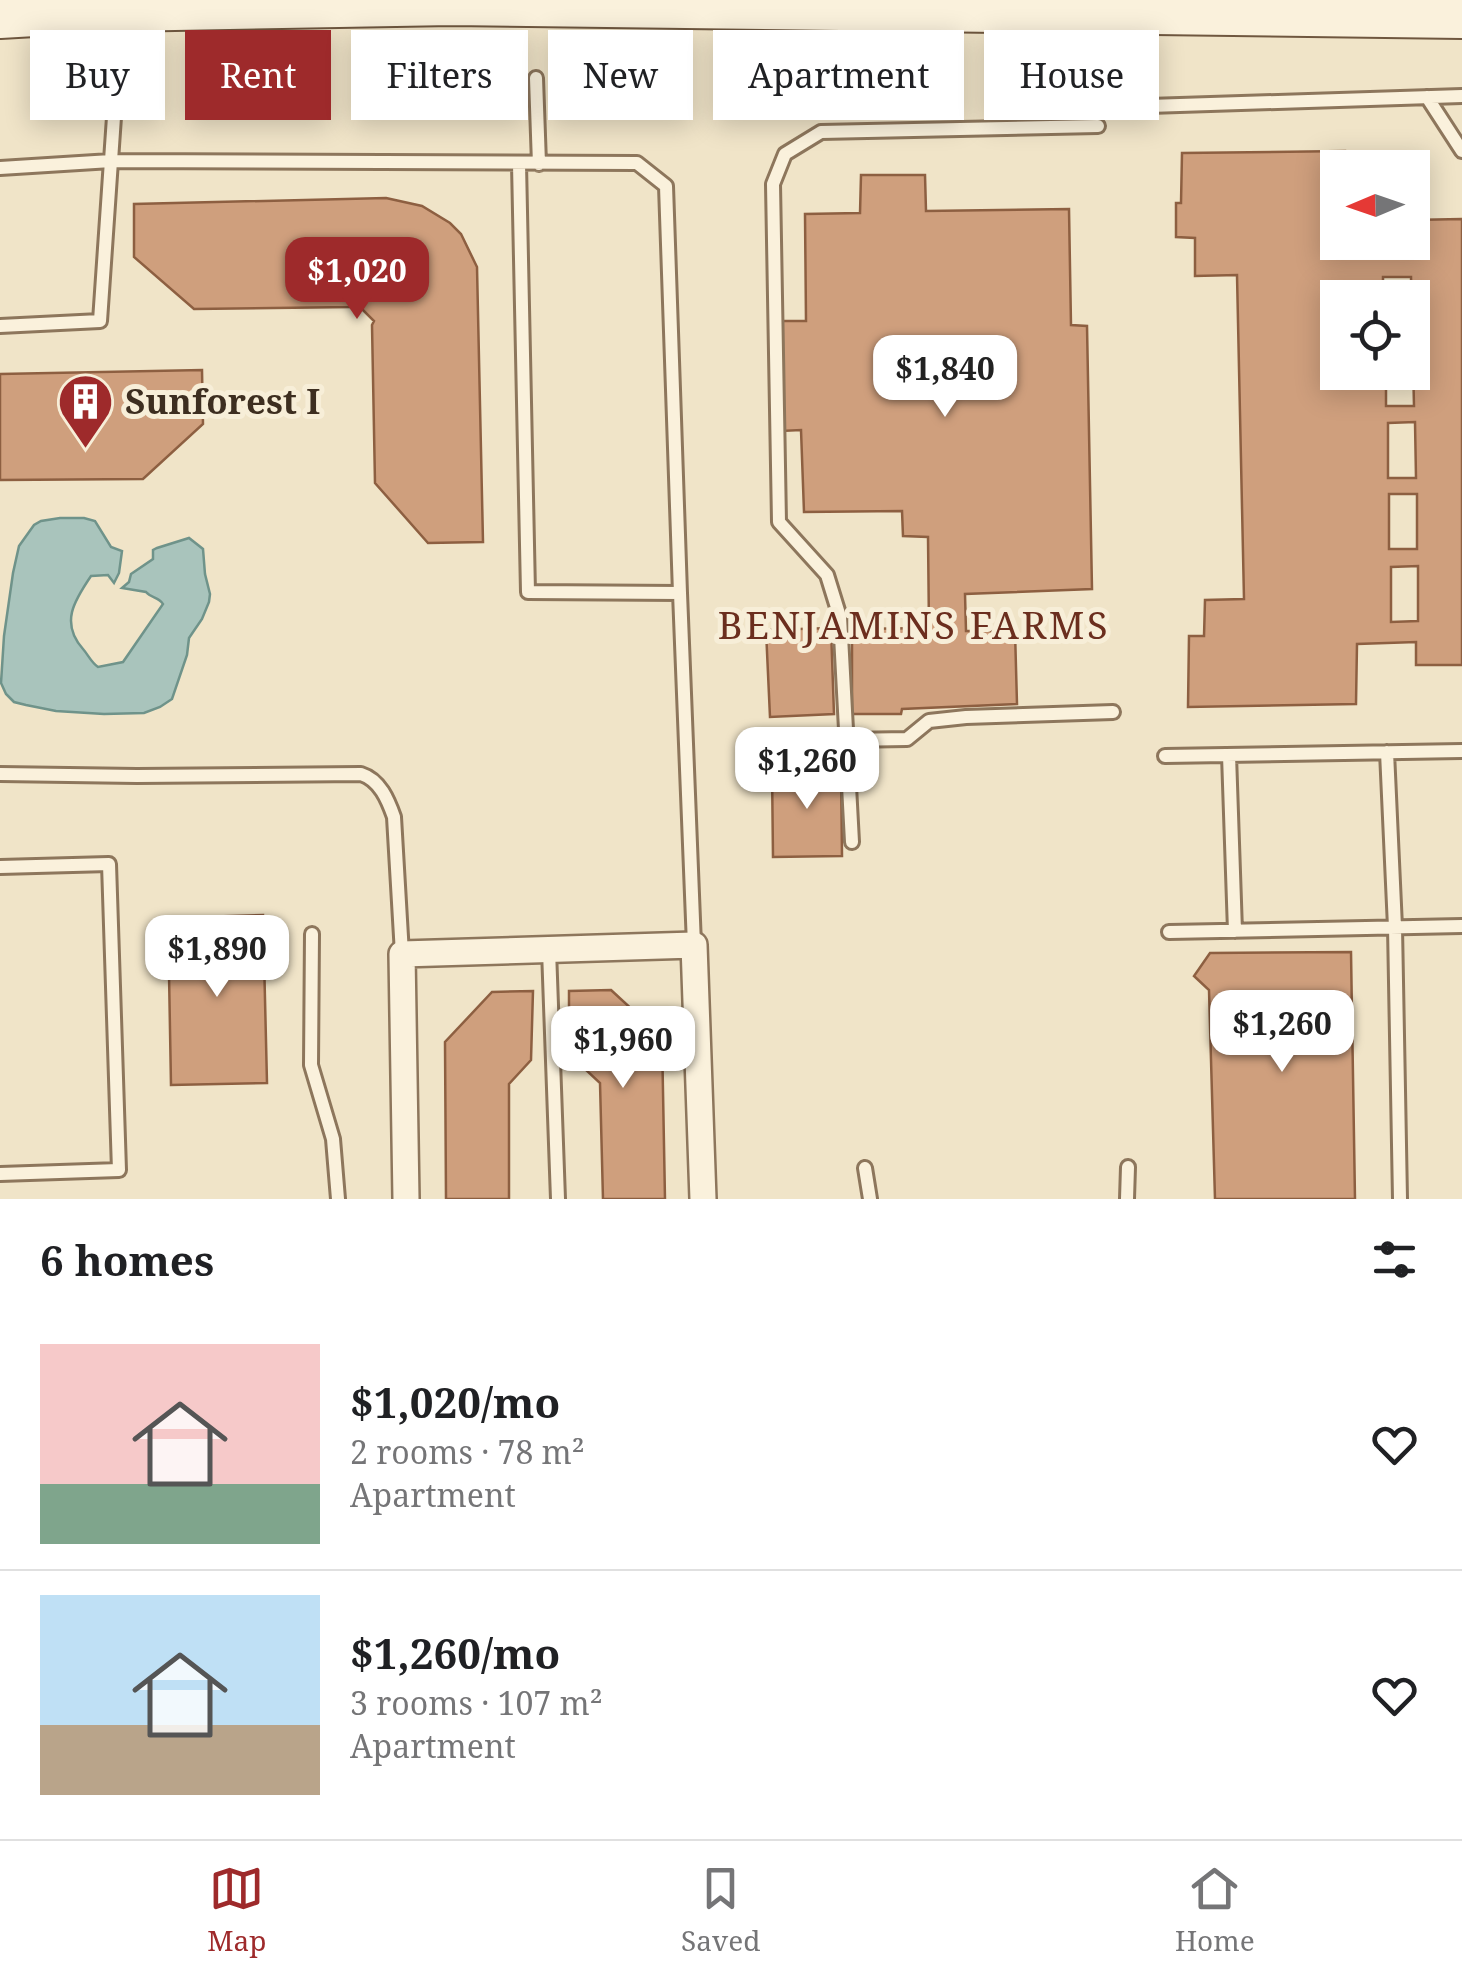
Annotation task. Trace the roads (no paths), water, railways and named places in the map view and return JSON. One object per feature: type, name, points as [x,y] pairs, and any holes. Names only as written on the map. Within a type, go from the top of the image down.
[{"type":"main road","points":[[0,19],[122,12],[452,6],[1462,19]]},
{"type":"street","points":[[406,1199],[402,954],[694,945],[703,1199]]},
{"type":"lane","points":[[0,326],[100,322],[122,12]]},
{"type":"lane","points":[[536,78],[539,164]]},
{"type":"lane","points":[[1159,106],[1462,96]]},
{"type":"lane","points":[[1427,97],[1462,152]]},
{"type":"lane","points":[[852,842],[840,617],[828,575],[779,522],[773,184],[785,154],[821,132],[1098,126]]},
{"type":"lane","points":[[0,168],[111,162],[637,163],[666,186],[694,945]]},
{"type":"lane","points":[[519,164],[528,592],[680,593]]},
{"type":"lane","points":[[846,740],[907,739],[929,721],[966,717],[1113,712]]},
{"type":"lane","points":[[1164,756],[1462,751]]},
{"type":"lane","points":[[1387,752],[1400,1199]]},
{"type":"lane","points":[[1229,755],[1235,931]]},
{"type":"lane","points":[[0,774],[370,776],[387,799],[394,818],[402,954]]},
{"type":"lane","points":[[0,867],[109,864],[119,1170],[0,1174]]},
{"type":"lane","points":[[1169,932],[1462,926]]},
{"type":"lane","points":[[312,934],[311,1064],[333,1139],[338,1199]]},
{"type":"lane","points":[[549,950],[558,1199]]},
{"type":"lane","points":[[1127,1199],[1128,1167]]},
{"type":"lane","points":[[865,1168],[870,1199]]},
{"type":"water","points":[[60,518],[95,521],[111,547],[122,551],[114,583],[108,575],[91,576],[72,612],[76,639],[98,667],[123,662],[163,604],[146,592],[122,588],[131,574],[153,559],[153,550],[157,548],[189,538],[203,549],[209,602],[189,638],[172,699],[160,707],[144,713],[56,711],[14,702],[6,694],[1,683],[4,636],[19,546],[34,525]]},
{"type":"place","name":"Sunforest I","points":[[86,451]]},
{"type":"district","name":"BENJAMINS FARMS","points":[[914,626]]}]
